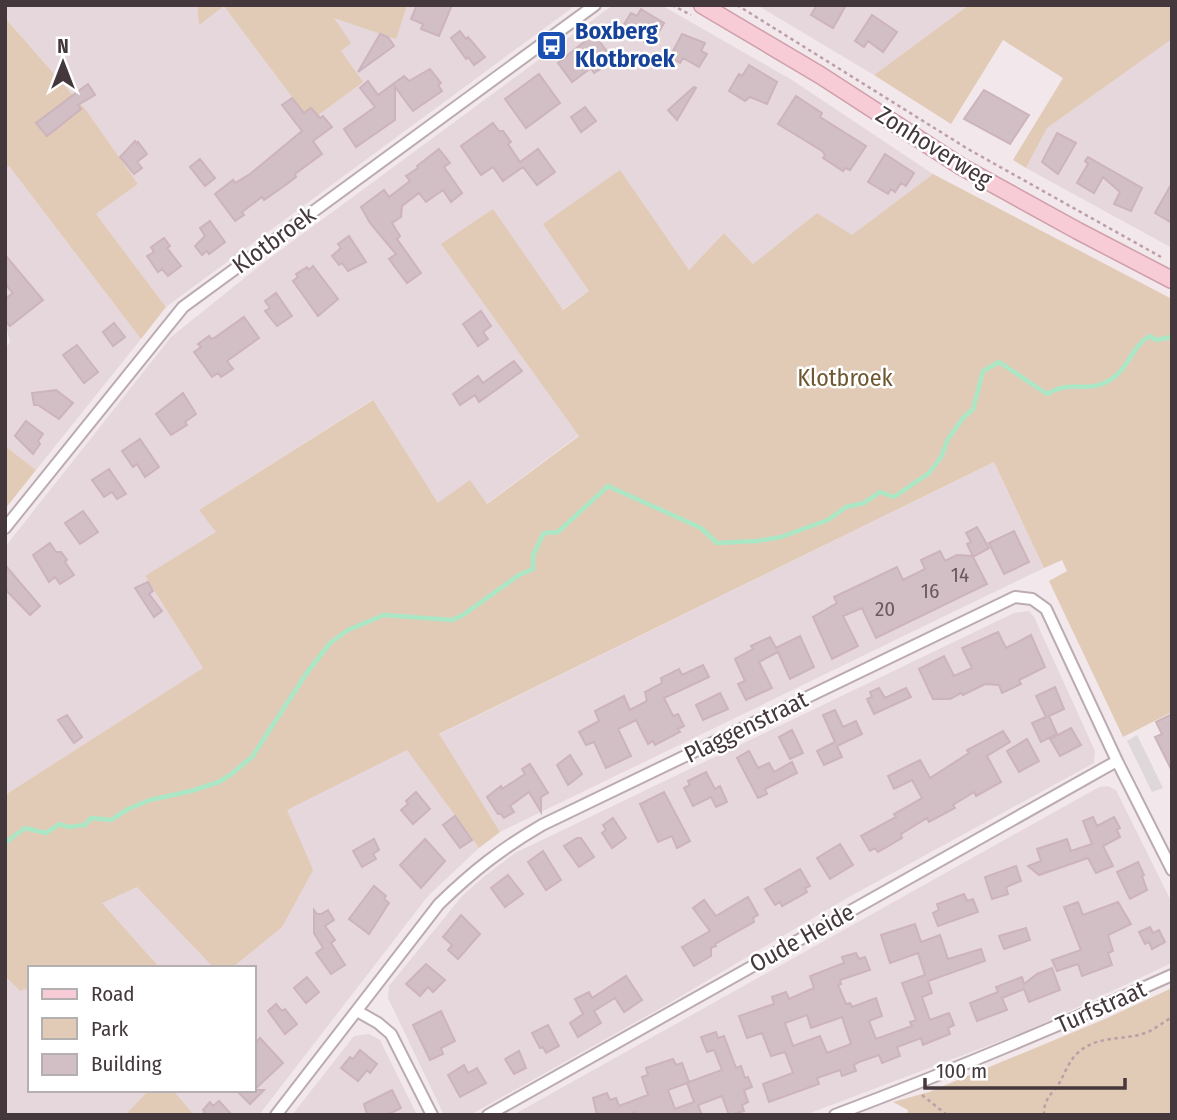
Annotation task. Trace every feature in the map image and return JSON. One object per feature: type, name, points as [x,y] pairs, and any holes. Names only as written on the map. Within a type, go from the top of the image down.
[{"type":"street","name":"Klotbroek","points":[[5,528],[183,307],[595,5]]},
{"type":"street","name":"Zonhoverweg","points":[[702,5],[820,75],[962,167],[1172,280]]},
{"type":"street","name":"Plaggenstraat","points":[[275,1115],[439,904],[467,876],[500,850],[542,825],[1015,597],[1032,599],[1046,609],[1117,761],[1172,870]]},
{"type":"street","name":"Oude Heide","points":[[488,1115],[1117,761]]},
{"type":"street","name":"Turfstraat","points":[[835,1115],[1058,1027],[1172,975]]},
{"type":"street","points":[[357,1011],[391,1034],[432,1115]]},
{"type":"path","points":[[737,5],[968,149],[1156,252],[1164,259]]},
{"type":"path","points":[[1044,1115],[1043,1109],[1049,1093],[1058,1085],[1074,1057],[1090,1044],[1108,1038],[1147,1032],[1172,1017]]},
{"type":"path","points":[[918,1092],[947,1115]]},
{"type":"shaded area","points":[[5,5],[197,5],[199,24],[224,5],[576,5],[166,307],[96,214],[138,184],[86,110],[5,18]]},
{"type":"shaded area","points":[[613,5],[661,5],[792,80],[933,174],[852,236],[817,213],[753,264],[724,233],[689,270],[619,170],[589,291],[562,310],[493,210],[442,245],[579,435],[486,504],[438,503],[372,400],[199,510],[217,532],[145,576],[203,668],[5,795],[5,547],[171,337],[262,264]]},
{"type":"shaded area","points":[[757,5],[969,5],[874,75]]},
{"type":"shaded area","points":[[1172,39],[1172,248],[1026,168],[1047,128]]},
{"type":"shaded area","points":[[9,166],[141,339],[36,470],[5,446],[5,348],[10,342],[5,321],[5,169]]},
{"type":"shaded area","points":[[994,462],[1044,568],[500,832],[438,735]]},
{"type":"shaded area","points":[[1029,611],[1095,751],[1094,763],[847,898],[661,1008],[470,1115],[444,1115],[388,998],[389,986],[462,896],[486,875],[515,853],[1014,613]]},
{"type":"shaded area","points":[[1137,735],[1163,788],[1152,792],[1127,741]]},
{"type":"shaded area","points":[[408,749],[479,848],[428,896],[259,1115],[194,1115],[175,1092],[256,1092],[256,966],[234,966],[282,927],[286,810]]},
{"type":"shaded area","points":[[1108,786],[1116,790],[1172,903],[1172,963],[1024,1032],[805,1115],[513,1115],[1099,787]]},
{"type":"shaded area","points":[[138,886],[212,966],[158,966],[101,902]]},
{"type":"shaded area","points":[[5,976],[19,990],[28,988],[28,1092],[147,1092],[125,1115],[5,1115]]},
{"type":"shaded area","points":[[369,1034],[380,1040],[417,1115],[292,1115],[354,1036]]},
{"type":"green space","points":[[197,5],[407,5],[396,39],[334,18],[351,43],[341,51],[363,82],[310,121],[224,6],[199,25]]},
{"type":"green space","points":[[969,5],[1172,5],[1172,39],[1047,128],[1026,168],[1013,160],[1063,78],[1003,40],[951,124],[874,75]]},
{"type":"green space","points":[[5,18],[86,110],[138,184],[96,214],[166,307],[141,339],[9,166],[5,169]]},
{"type":"green space","name":"Klotbroek","points":[[620,170],[689,270],[724,233],[753,264],[817,213],[852,235],[933,174],[1172,299],[1172,712],[1123,737],[1049,581],[1067,571],[1062,560],[1044,568],[994,462],[439,734],[500,832],[479,848],[407,750],[287,810],[313,870],[282,927],[234,966],[212,966],[137,887],[102,903],[158,966],[28,966],[28,988],[20,991],[5,976],[5,795],[203,668],[145,576],[216,532],[199,510],[373,400],[438,503],[470,480],[487,504],[579,436],[441,244],[493,209],[563,310],[589,291],[543,224]]},
{"type":"green space","points":[[5,446],[36,470],[5,509]]},
{"type":"green space","points":[[1172,988],[1172,1115],[907,1115],[908,1110],[893,1102],[929,1092],[1105,1019]]},
{"type":"green space","points":[[147,1092],[175,1092],[194,1115],[125,1115]]},
{"type":"building","points":[[417,5],[452,5],[439,36],[421,29],[423,24],[411,19]]},
{"type":"building","points":[[817,5],[846,5],[833,28],[811,15]]},
{"type":"building","points":[[641,9],[664,23],[651,46],[623,26],[631,13],[637,16]]},
{"type":"building","points":[[872,15],[897,32],[883,52],[868,41],[864,47],[855,41]]},
{"type":"building","points":[[460,31],[485,57],[474,65],[468,57],[466,59],[451,38]]},
{"type":"building","points":[[380,34],[388,37],[394,46],[358,72]]},
{"type":"building","points":[[594,34],[614,61],[594,73],[591,68],[572,82],[558,63]]},
{"type":"building","points":[[682,34],[705,43],[701,51],[707,54],[699,67],[683,58],[680,63],[670,57]]},
{"type":"building","points":[[749,65],[777,82],[767,104],[750,97],[745,101],[729,91],[739,74],[742,76]]},
{"type":"building","points":[[430,69],[441,83],[438,85],[442,91],[413,111],[395,87],[395,120],[356,147],[344,129],[375,107],[360,88],[368,81],[378,95],[404,76],[409,81]]},
{"type":"building","points":[[539,74],[560,103],[526,128],[505,99]]},
{"type":"building","points":[[88,84],[95,95],[78,105],[81,109],[47,136],[36,123]]},
{"type":"building","points":[[696,88],[677,120],[668,110]]},
{"type":"building","points":[[984,90],[1029,115],[1010,144],[964,119]]},
{"type":"building","points":[[796,96],[822,113],[820,117],[866,146],[850,170],[845,168],[843,171],[823,158],[825,155],[822,151],[778,124]]},
{"type":"building","points":[[292,98],[304,113],[311,108],[320,118],[323,116],[332,127],[313,141],[322,154],[295,174],[296,177],[287,184],[264,200],[262,197],[242,212],[244,215],[235,221],[215,194],[233,180],[235,183],[250,174],[302,131],[282,105]]},
{"type":"building","points":[[585,107],[596,121],[581,132],[571,117]]},
{"type":"building","points":[[493,123],[511,142],[508,144],[520,162],[538,149],[555,172],[537,185],[523,167],[503,181],[493,167],[481,175],[461,146]]},
{"type":"building","points":[[1057,133],[1076,143],[1058,174],[1042,162]]},
{"type":"building","points":[[135,141],[147,154],[137,162],[142,168],[134,174],[120,157]]},
{"type":"building","points":[[439,149],[450,163],[444,167],[462,193],[451,202],[443,190],[426,202],[419,193],[402,206],[401,217],[392,223],[400,236],[397,239],[421,273],[407,283],[389,259],[396,254],[370,223],[361,207],[384,190],[389,197],[410,181],[406,176]]},
{"type":"building","points":[[885,154],[914,173],[906,186],[901,183],[895,192],[891,189],[888,194],[868,182]]},
{"type":"building","points":[[1088,157],[1142,188],[1131,211],[1114,204],[1120,192],[1103,177],[1094,193],[1077,183],[1088,164],[1085,161]]},
{"type":"building","points":[[200,159],[215,178],[205,186],[190,167]]},
{"type":"building","points":[[1172,183],[1172,223],[1155,213]]},
{"type":"building","points":[[210,221],[225,242],[209,254],[207,251],[202,255],[195,246],[205,236],[200,228]]},
{"type":"building","points":[[349,236],[366,262],[348,271],[332,256],[341,248],[338,244]]},
{"type":"building","points":[[164,238],[170,246],[167,248],[181,266],[168,276],[162,269],[158,272],[147,256],[154,252],[151,247]]},
{"type":"building","points":[[5,255],[43,300],[10,326],[5,321],[5,299],[13,293],[5,284]]},
{"type":"building","points":[[313,266],[338,299],[318,316],[293,281],[298,277],[296,274]]},
{"type":"building","points":[[276,293],[292,316],[277,326],[265,311],[270,308],[265,301]]},
{"type":"building","points":[[481,311],[491,326],[483,332],[488,339],[478,346],[463,324]]},
{"type":"building","points":[[244,317],[259,338],[227,361],[233,369],[221,377],[218,373],[212,377],[194,352],[201,347],[198,344],[209,336],[214,338]]},
{"type":"building","points":[[114,323],[125,337],[113,346],[103,332]]},
{"type":"building","points":[[77,345],[98,372],[84,383],[63,355]]},
{"type":"building","points":[[514,361],[522,371],[479,402],[475,395],[460,405],[453,394],[478,376],[483,383]]},
{"type":"building","points":[[56,390],[73,403],[59,419],[34,405],[32,393]]},
{"type":"building","points":[[183,393],[196,414],[185,422],[187,425],[171,435],[156,414]]},
{"type":"building","points":[[26,421],[43,434],[33,454],[15,436]]},
{"type":"building","points":[[140,439],[159,467],[145,477],[137,464],[133,467],[122,451]]},
{"type":"building","points":[[109,469],[126,494],[117,499],[112,492],[104,497],[92,480]]},
{"type":"building","points":[[83,511],[98,532],[80,544],[65,523]]},
{"type":"building","points":[[977,527],[989,548],[973,557],[987,584],[876,638],[862,608],[843,616],[858,646],[832,659],[813,617],[837,603],[834,597],[897,567],[903,580],[925,569],[921,560],[940,551],[945,561],[957,555],[973,556],[967,544],[971,542],[966,533]]},
{"type":"building","points":[[1014,531],[1029,562],[1004,574],[989,543]]},
{"type":"building","points":[[50,543],[56,552],[61,552],[67,560],[65,562],[74,575],[60,584],[55,577],[49,582],[33,555]]},
{"type":"building","points":[[5,565],[40,606],[30,615],[5,589]]},
{"type":"building","points":[[148,582],[153,591],[149,594],[162,611],[154,617],[135,588]]},
{"type":"building","points":[[998,632],[1006,648],[1031,635],[1045,667],[1019,680],[1021,684],[1002,693],[999,685],[985,684],[950,699],[933,699],[919,669],[944,656],[954,676],[972,668],[962,648]]},
{"type":"building","points":[[800,636],[814,667],[790,679],[778,652],[759,662],[772,688],[746,700],[738,684],[745,681],[735,659],[753,649],[751,646],[770,637],[776,648]]},
{"type":"building","points":[[703,665],[709,677],[664,698],[673,716],[678,714],[684,726],[678,729],[680,732],[655,745],[653,741],[648,744],[636,720],[618,729],[631,756],[606,768],[594,742],[586,745],[579,732],[599,721],[595,711],[624,696],[630,710],[647,701],[645,692],[662,683],[661,678],[679,669],[682,675]]},
{"type":"building","points":[[1055,687],[1064,709],[1049,716],[1057,734],[1041,742],[1032,723],[1046,717],[1036,696]]},
{"type":"building","points":[[879,688],[885,698],[906,688],[911,697],[874,714],[867,699],[872,697],[870,692]]},
{"type":"building","points":[[720,693],[728,709],[703,720],[696,705]]},
{"type":"building","points":[[835,710],[843,727],[856,721],[862,734],[837,746],[842,757],[824,765],[817,751],[835,742],[823,715]]},
{"type":"building","points":[[1172,714],[1172,771],[1155,737],[1162,734],[1156,722]]},
{"type":"building","points":[[67,715],[82,737],[74,743],[58,720]]},
{"type":"building","points":[[1071,728],[1081,745],[1060,756],[1050,739]]},
{"type":"building","points":[[792,730],[803,753],[790,759],[779,737]]},
{"type":"building","points":[[1003,731],[1010,742],[987,756],[1001,782],[976,796],[974,792],[953,805],[955,808],[929,822],[927,818],[901,834],[902,838],[878,852],[875,848],[870,851],[861,836],[896,817],[894,814],[922,798],[912,780],[894,789],[888,776],[920,760],[930,778],[969,753],[967,750]]},
{"type":"building","points":[[1027,739],[1039,761],[1019,772],[1007,751]]},
{"type":"building","points":[[749,751],[758,768],[769,763],[774,772],[792,762],[797,773],[765,789],[767,794],[758,798],[737,758]]},
{"type":"building","points":[[570,755],[582,774],[568,785],[557,765]]},
{"type":"building","points":[[530,764],[548,793],[541,797],[541,812],[529,792],[510,806],[514,812],[504,818],[498,814],[487,797],[501,786],[502,789],[525,774],[522,769]]},
{"type":"building","points":[[706,772],[715,789],[720,786],[727,802],[716,807],[711,797],[693,806],[684,788],[690,785],[688,781]]},
{"type":"building","points":[[416,792],[430,809],[413,824],[401,810]]},
{"type":"building","points":[[664,792],[690,841],[677,848],[672,836],[658,842],[640,804]]},
{"type":"building","points":[[455,816],[472,840],[460,848],[443,825]]},
{"type":"building","points":[[1093,817],[1097,826],[1114,817],[1120,828],[1117,830],[1120,837],[1103,846],[1113,866],[1096,873],[1088,858],[1039,875],[1028,866],[1041,861],[1037,849],[1067,839],[1071,851],[1092,844],[1083,821]]},
{"type":"building","points":[[613,818],[626,838],[612,848],[602,833],[606,830],[603,825]]},
{"type":"building","points":[[581,838],[594,857],[579,867],[564,846]]},
{"type":"building","points":[[374,839],[379,850],[373,854],[376,859],[362,867],[353,851]]},
{"type":"building","points":[[425,839],[445,861],[421,888],[400,865]]},
{"type":"building","points":[[840,844],[853,865],[830,879],[817,858]]},
{"type":"building","points":[[543,851],[561,880],[546,890],[528,862]]},
{"type":"building","points":[[1138,862],[1147,890],[1130,899],[1117,872]]},
{"type":"building","points":[[1016,866],[1021,881],[1006,887],[1008,894],[992,899],[985,877]]},
{"type":"building","points":[[800,869],[810,886],[805,888],[807,892],[782,906],[780,902],[775,905],[765,889]]},
{"type":"building","points":[[508,875],[523,894],[505,907],[491,888]]},
{"type":"building","points":[[374,886],[386,896],[384,899],[389,903],[369,934],[349,919]]},
{"type":"building","points":[[964,894],[967,901],[973,899],[978,912],[938,926],[933,913],[939,910],[937,904]]},
{"type":"building","points":[[748,897],[758,915],[753,918],[754,922],[715,944],[716,946],[711,948],[711,956],[694,966],[682,947],[710,931],[693,908],[704,900],[716,916]]},
{"type":"building","points":[[1078,902],[1083,915],[1118,902],[1131,924],[1108,935],[1113,951],[1108,953],[1112,965],[1082,976],[1078,964],[1057,971],[1052,960],[1081,950],[1064,907]]},
{"type":"building","points":[[314,910],[321,914],[328,910],[334,920],[325,926],[335,940],[331,943],[345,965],[331,974],[316,953],[323,948],[314,933]]},
{"type":"building","points":[[461,915],[480,934],[458,959],[448,950],[452,945],[443,937]]},
{"type":"building","points":[[915,924],[921,942],[940,935],[948,959],[981,949],[985,961],[928,981],[932,993],[922,997],[930,1020],[949,1013],[954,1025],[948,1028],[950,1034],[923,1045],[921,1038],[897,1047],[900,1056],[882,1063],[879,1055],[859,1062],[854,1065],[856,1071],[842,1076],[840,1070],[817,1078],[819,1084],[769,1102],[763,1084],[793,1073],[785,1052],[771,1056],[762,1033],[747,1038],[739,1016],[774,1004],[772,997],[786,992],[789,999],[814,988],[810,976],[844,963],[842,957],[856,953],[859,959],[865,957],[870,970],[840,980],[841,984],[838,985],[846,1004],[850,1003],[852,1007],[876,998],[882,1016],[869,1021],[876,1039],[912,1026],[910,1022],[916,1020],[902,983],[925,975],[918,953],[890,963],[881,935]],"holes":[[[807,1015],[811,1028],[842,1017],[851,1044],[827,1053],[820,1036],[793,1046],[785,1023]]]},
{"type":"building","points":[[1150,927],[1153,933],[1159,930],[1165,942],[1152,949],[1149,942],[1145,944],[1139,932]]},
{"type":"building","points":[[1026,928],[1030,940],[1004,949],[999,936]]},
{"type":"building","points":[[426,964],[445,980],[433,992],[428,987],[420,996],[406,984]]},
{"type":"building","points":[[1052,968],[1060,990],[1029,1002],[1024,989],[1002,998],[1007,1010],[977,1021],[970,1003],[998,992],[996,987],[1022,977],[1024,984],[1037,974]]},
{"type":"building","points":[[626,976],[642,1000],[624,1012],[615,998],[594,1011],[601,1023],[578,1037],[570,1023],[583,1014],[575,999],[589,992],[592,998]]},
{"type":"building","points":[[307,977],[319,992],[306,1003],[294,988]]},
{"type":"building","points":[[276,1004],[282,1011],[285,1009],[297,1024],[285,1034],[268,1011]]},
{"type":"building","points":[[441,1011],[455,1041],[441,1048],[443,1054],[430,1060],[413,1025]]},
{"type":"building","points":[[548,1025],[559,1046],[546,1053],[532,1033]]},
{"type":"building","points":[[716,1032],[718,1038],[724,1036],[736,1068],[741,1066],[745,1078],[748,1077],[752,1087],[744,1090],[748,1102],[742,1105],[744,1111],[729,1115],[722,1096],[698,1105],[702,1115],[635,1115],[635,1112],[628,1115],[597,1115],[593,1098],[607,1093],[610,1100],[616,1098],[619,1106],[648,1095],[642,1077],[648,1075],[646,1068],[673,1059],[676,1065],[682,1063],[689,1082],[722,1070],[714,1050],[707,1052],[701,1037]],"holes":[[[687,1083],[694,1102],[675,1109],[668,1090]]]},
{"type":"building","points":[[260,1038],[283,1063],[256,1088],[256,1042]]},
{"type":"building","points":[[360,1050],[377,1064],[370,1073],[367,1070],[358,1081],[341,1068]]},
{"type":"building","points":[[519,1051],[526,1068],[514,1074],[505,1059]]},
{"type":"building","points":[[464,1065],[468,1073],[477,1068],[486,1083],[460,1097],[448,1075]]},
{"type":"building","points":[[264,1090],[250,1104],[238,1092],[256,1092]]},
{"type":"building","points":[[392,1090],[401,1108],[387,1115],[367,1115],[364,1104]]},
{"type":"building","points":[[219,1101],[232,1115],[202,1115],[210,1102],[213,1106]]},
{"type":"waterway","points":[[5,843],[25,828],[46,833],[60,824],[68,827],[85,825],[91,818],[111,820],[150,800],[219,782],[252,757],[306,674],[330,643],[348,630],[384,615],[452,620],[463,615],[519,575],[533,569],[533,555],[544,533],[558,532],[608,486],[701,528],[717,543],[781,537],[828,520],[846,507],[864,503],[880,492],[894,497],[929,473],[941,457],[948,439],[973,409],[983,371],[999,362],[1047,394],[1064,387],[1102,384],[1122,370],[1144,340],[1150,336],[1156,340],[1172,337]]},
{"type":"place","name":"Boxberg Klotbroek","points":[[552,45]]}]
